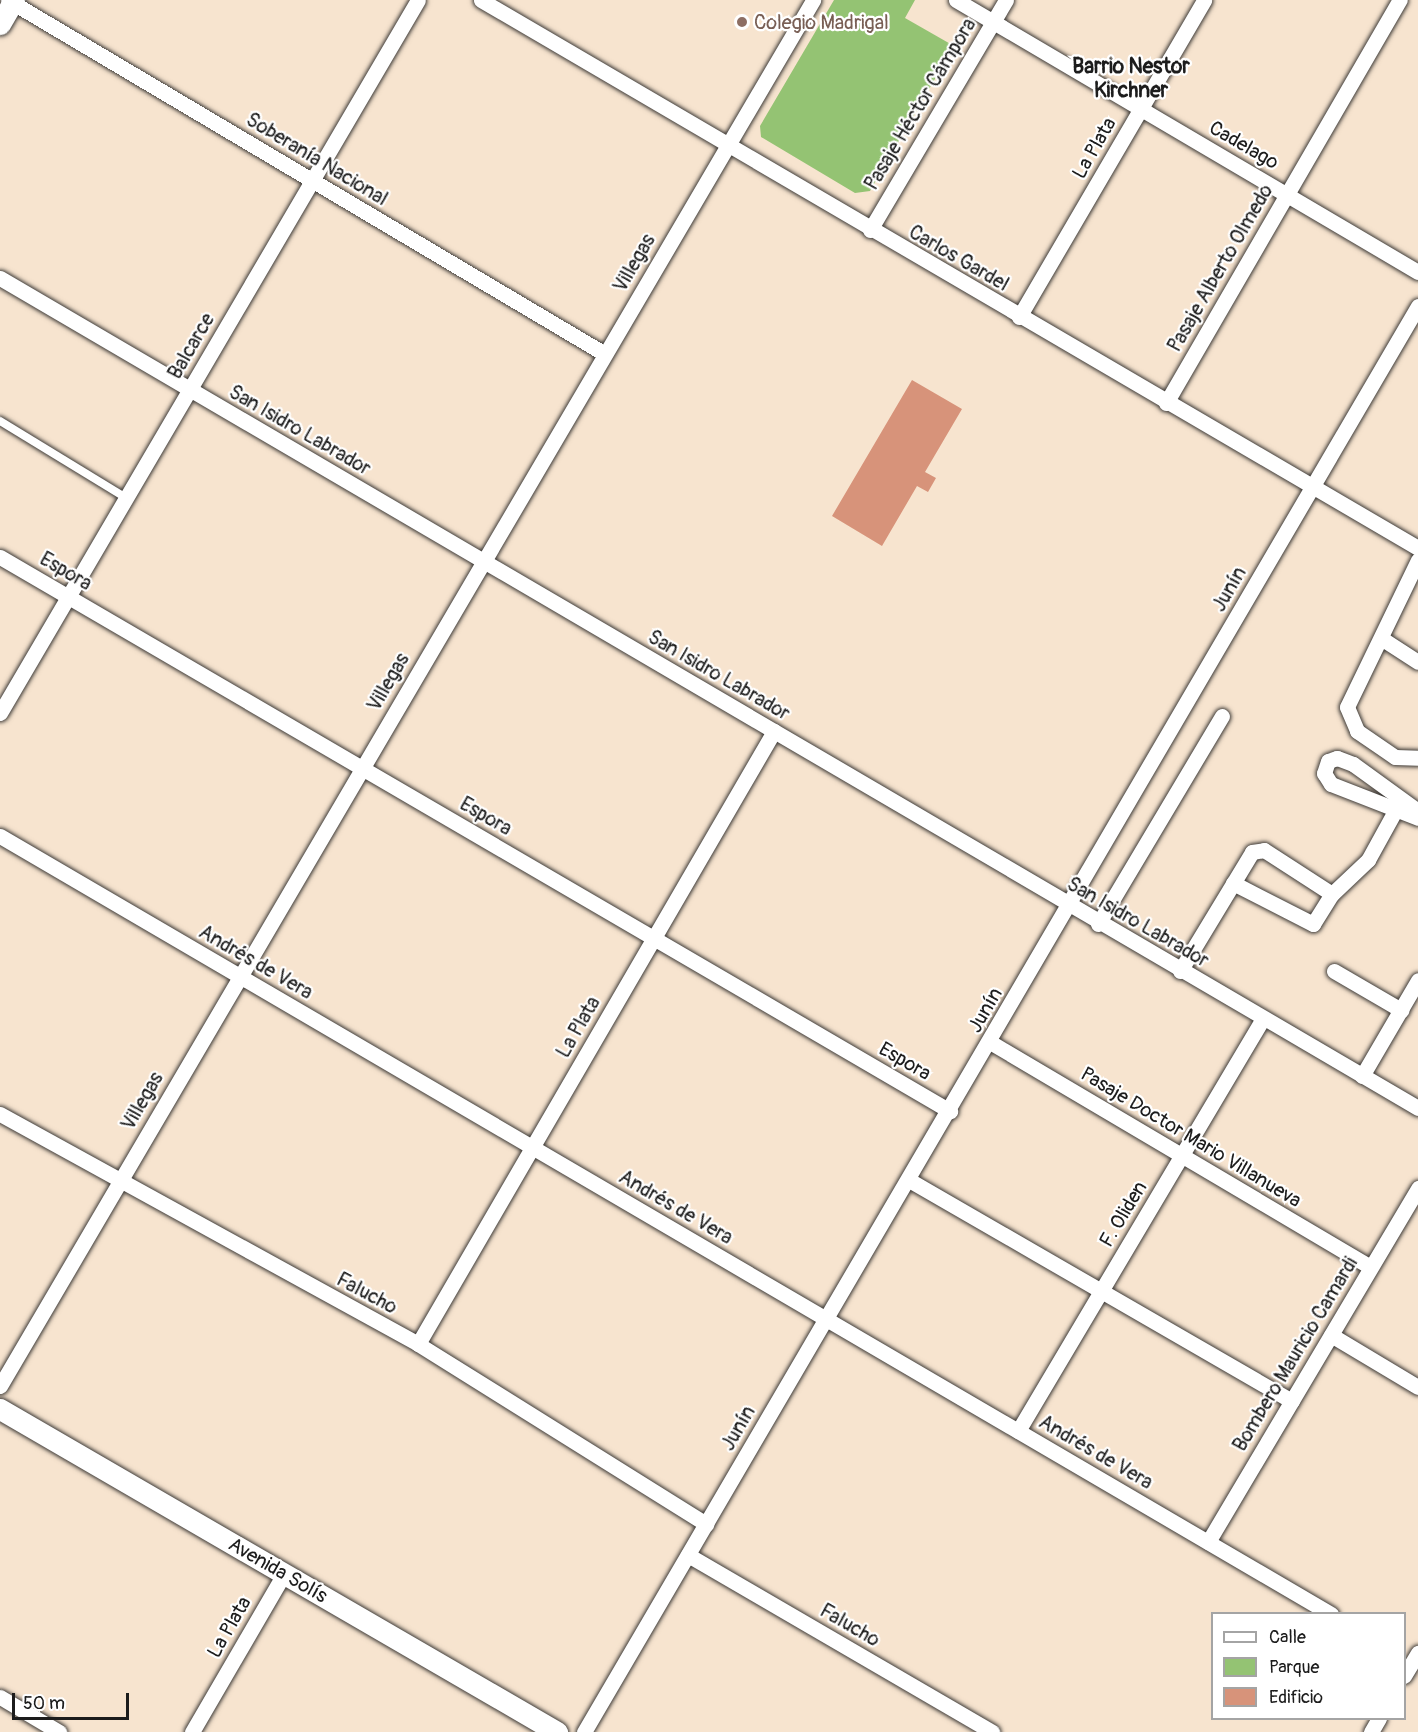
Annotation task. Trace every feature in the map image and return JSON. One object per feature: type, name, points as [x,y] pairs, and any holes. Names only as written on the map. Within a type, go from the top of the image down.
[{"type":"street","name":"Balcarce","points":[[0,713],[418,0]]},
{"type":"street","name":"Carlos Gardel","points":[[481,0],[870,230],[1418,548]]},
{"type":"street","name":"Villegas","points":[[0,1386],[813,0]]},
{"type":"street","name":"Cadelago","points":[[956,0],[1418,272]]},
{"type":"street","name":"Pasaje Héctor Cámpora","points":[[870,230],[1006,0]]},
{"type":"street","name":"La Plata","points":[[1019,317],[1204,0]]},
{"type":"street","name":"Pasaje Alberto Olmedo","points":[[1166,402],[1400,0]]},
{"type":"street","name":"Soberanía Nacional","points":[[11,1],[605,354]]},
{"type":"street","points":[[0,24],[11,1]]},
{"type":"street","name":"San Isidro Labrador","points":[[0,278],[774,731],[1098,924],[1418,1108]]},
{"type":"street","name":"Junín","points":[[584,1732],[1070,907],[1418,306]]},
{"type":"street","name":"Espora","points":[[0,557],[950,1111]]},
{"type":"street","points":[[1418,560],[1383,640],[1350,697],[1350,721],[1395,757],[1418,758]]},
{"type":"street","points":[[1383,640],[1418,662]]},
{"type":"street","points":[[1098,924],[1222,716]]},
{"type":"street","name":"La Plata","points":[[418,1344],[774,731]]},
{"type":"street","points":[[1418,811],[1353,764],[1328,761],[1324,773],[1331,784],[1395,811],[1418,818]]},
{"type":"street","points":[[1233,883],[1307,924],[1319,919],[1332,894],[1368,860],[1395,811]]},
{"type":"street","name":"Andrés de Vera","points":[[0,836],[1327,1612]]},
{"type":"street","points":[[1180,970],[1252,852],[1264,850],[1332,894]]},
{"type":"street","points":[[1334,971],[1401,1010]]},
{"type":"street","points":[[1362,1076],[1418,980]]},
{"type":"street","name":"F. Oliden","points":[[1018,1431],[1263,1018]]},
{"type":"street","name":"Pasaje Doctor Mario Villanueva","points":[[990,1042],[1371,1267]]},
{"type":"street","name":"Falucho","points":[[0,1114],[118,1183],[418,1344],[706,1524]]},
{"type":"street","points":[[909,1180],[1292,1401]]},
{"type":"street","name":"Bombero Mauricio Camardi","points":[[1208,1542],[1418,1188]]},
{"type":"street","points":[[1330,1335],[1418,1387]]},
{"type":"street","name":"Avenida Solís","points":[[0,1409],[557,1732]]},
{"type":"street","name":"Falucho","points":[[687,1555],[992,1732]]},
{"type":"street","name":"La Plata","points":[[192,1732],[284,1574]]},
{"type":"street","points":[[1406,1672],[1414,1657]]},
{"type":"street","points":[[0,1697],[59,1732]]},
{"type":"lane","points":[[0,421],[126,498]]},
{"type":"green space","points":[[834,0],[915,0],[905,18],[954,46],[870,191],[855,193],[761,137],[760,126]]},
{"type":"building","points":[[912,380],[962,409],[925,472],[936,478],[928,492],[917,486],[882,546],[832,516]]},
{"type":"place","name":"Colegio Madrigal","points":[[742,22]]},
{"type":"district","name":"Barrio Nestor Kirchner","points":[[1131,79]]}]
